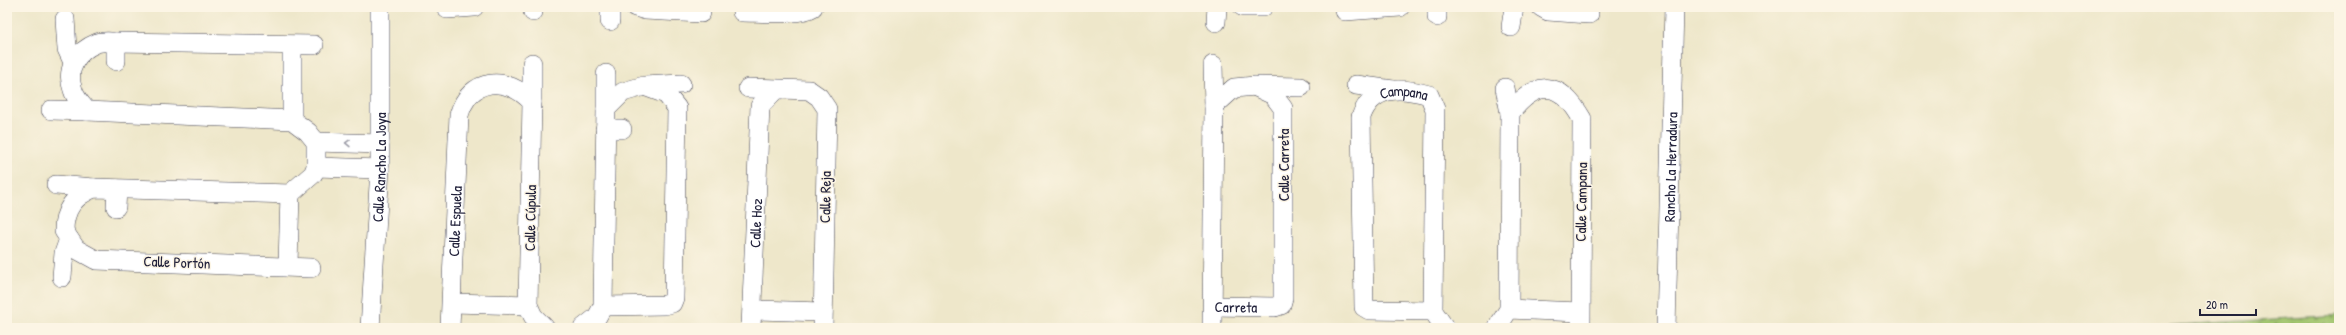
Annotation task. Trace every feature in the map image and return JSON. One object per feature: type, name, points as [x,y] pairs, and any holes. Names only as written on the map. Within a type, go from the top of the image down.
[{"type":"street","name":"Calle Rancho La Joya","points":[[370,328],[380,169],[380,7]]},
{"type":"street","points":[[448,9],[474,7]]},
{"type":"street","points":[[742,12],[783,9],[809,10],[813,7]]},
{"type":"street","points":[[1243,7],[1263,7]]},
{"type":"street","points":[[1511,27],[1514,7]]},
{"type":"street","name":"Rancho La Herradura","points":[[1666,328],[1674,7]]},
{"type":"street","points":[[646,8],[701,14]]},
{"type":"street","points":[[1345,11],[1396,8]]},
{"type":"street","points":[[1550,8],[1589,14]]},
{"type":"street","points":[[65,19],[67,49],[73,62]]},
{"type":"street","points":[[116,42],[116,61]]},
{"type":"street","points":[[87,112],[73,91],[70,74],[73,62],[82,52],[98,43],[116,42],[292,46],[314,45]]},
{"type":"street","points":[[292,46],[292,120]]},
{"type":"street","name":"Calle Cúpula","points":[[528,305],[524,129],[532,102],[532,63]]},
{"type":"street","points":[[1213,65],[1213,306]]},
{"type":"street","points":[[583,328],[596,317],[603,306],[614,129],[606,109],[606,74]]},
{"type":"street","name":"Calle Espuela","points":[[450,328],[465,127],[459,115],[465,99],[475,89],[495,83],[505,84],[516,88],[532,102]]},
{"type":"street","points":[[606,109],[623,92],[644,86],[681,84]]},
{"type":"street","points":[[1356,85],[1394,90]]},
{"type":"street","points":[[603,306],[666,305],[672,303],[670,130],[677,108],[666,94],[644,86]]},
{"type":"street","points":[[1214,106],[1234,88],[1255,86],[1301,87]]},
{"type":"street","name":"Calle Carreta","points":[[1255,86],[1273,95],[1283,108],[1281,305]]},
{"type":"street","points":[[748,88],[784,89]]},
{"type":"street","points":[[1497,328],[1510,310],[1510,113],[1505,88]]},
{"type":"street","name":"Calle Hoz","points":[[784,89],[760,106],[752,319],[823,320]]},
{"type":"street","name":"Calle Reja","points":[[784,89],[809,90],[819,97],[827,109],[823,320]]},
{"type":"street","name":"Campana","points":[[1394,90],[1413,91],[1429,95],[1435,109],[1433,311],[1369,310],[1364,307],[1361,117],[1366,103],[1378,95],[1394,90]]},
{"type":"street","name":"Calle Campana","points":[[1510,113],[1522,98],[1533,92],[1558,90],[1572,100],[1582,119],[1580,320],[1510,310]]},
{"type":"street","points":[[51,110],[87,112],[115,107],[292,120],[308,132],[316,142],[316,166],[313,174],[290,194],[116,198],[94,188],[56,185]]},
{"type":"street","points":[[316,142],[380,144]]},
{"type":"street","points":[[316,166],[380,169]]},
{"type":"street","points":[[62,277],[64,253],[69,239],[64,231],[67,209],[81,193],[94,188]]},
{"type":"street","points":[[288,266],[290,194]]},
{"type":"street","name":"Calle Portón","points":[[69,239],[76,249],[85,256],[96,260],[114,254],[311,268]]},
{"type":"street","points":[[453,303],[528,305],[533,316],[545,328]]},
{"type":"street","name":"Carreta","points":[[1212,328],[1213,306],[1281,305]]},
{"type":"street","points":[[1433,311],[1446,328]]},
{"type":"green space","points":[[2339,315],[2339,328],[2128,328]]}]
